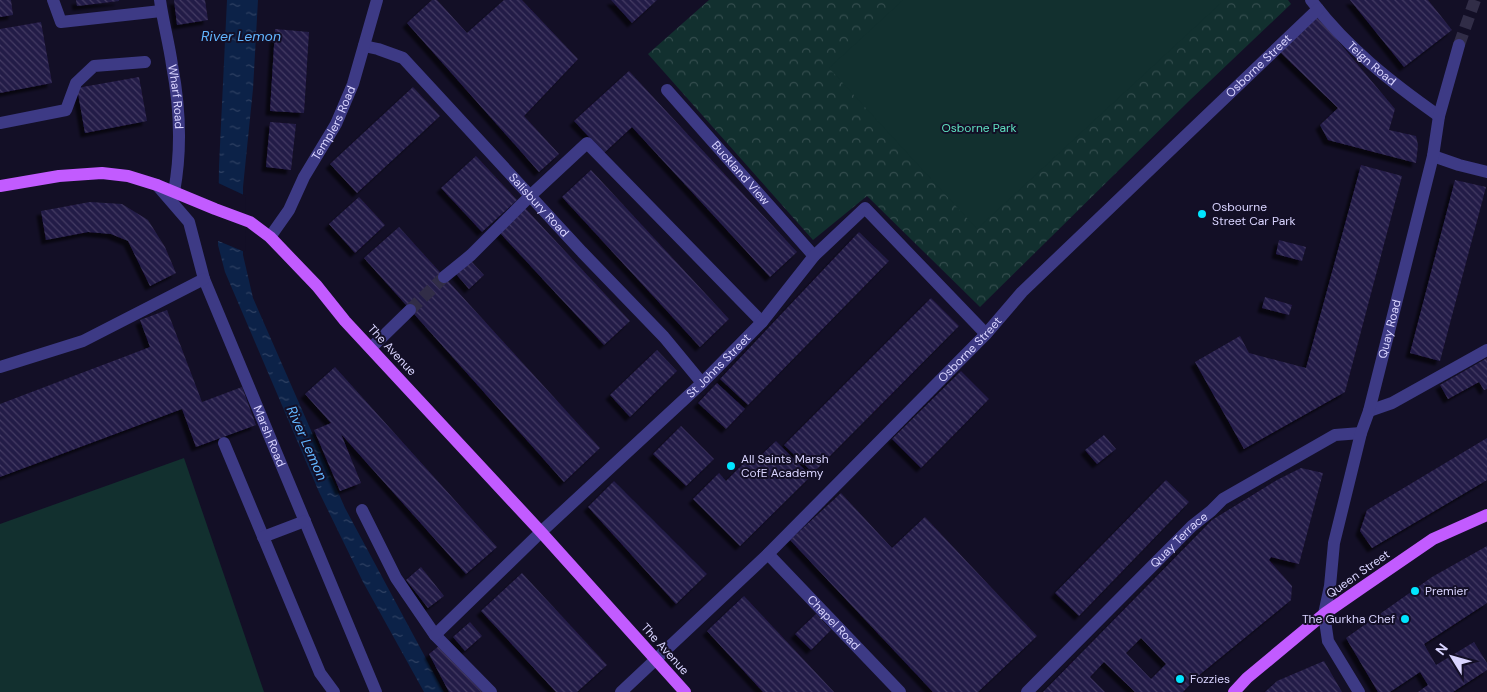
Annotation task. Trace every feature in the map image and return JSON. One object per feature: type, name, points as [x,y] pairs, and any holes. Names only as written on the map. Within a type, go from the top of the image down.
[{"type":"main road","name":"The Avenue","points":[[0,186],[59,176],[102,173],[128,176],[158,185],[250,222],[270,237],[317,286],[345,321],[541,532],[685,692]]},
{"type":"main road","name":"Queen Street","points":[[1234,692],[1324,614],[1433,539],[1487,515]]},
{"type":"street","points":[[53,0],[61,22],[160,6]]},
{"type":"street","name":"Templers Road","points":[[270,237],[288,210],[304,177],[336,124],[353,84],[377,0]]},
{"type":"street","name":"Teign Road","points":[[1315,4],[1359,53],[1396,86],[1439,116]]},
{"type":"street","name":"Osborne Street","points":[[621,692],[768,554],[986,334],[1022,292],[1315,4]]},
{"type":"street","name":"Wharf Road","points":[[160,6],[172,65],[180,125],[178,169],[174,192]]},
{"type":"street","name":"Quay Road","points":[[1324,614],[1330,586],[1334,543],[1361,433],[1369,412],[1433,156],[1439,116],[1459,44]]},
{"type":"street","name":"Salisbury Road","points":[[364,46],[403,58],[530,196],[664,337],[702,382]]},
{"type":"street","points":[[0,123],[66,110],[76,82],[94,66],[145,62]]},
{"type":"street","name":"Buckland View","points":[[667,90],[814,256]]},
{"type":"street","points":[[444,277],[471,255],[587,143],[762,322]]},
{"type":"street","points":[[1433,156],[1459,166],[1487,172]]},
{"type":"street","name":"Marsh Road","points":[[158,185],[189,222],[204,279],[376,692]]},
{"type":"street","name":"St Johns Street","points":[[436,635],[541,532],[702,382],[762,322],[814,256],[865,208],[986,334]]},
{"type":"street","points":[[0,367],[83,340],[204,279]]},
{"type":"street","points":[[371,348],[410,310]]},
{"type":"street","points":[[1369,412],[1392,403],[1487,350]]},
{"type":"street","name":"Quay Terrace","points":[[1027,692],[1192,526],[1223,499],[1335,435],[1361,433]]},
{"type":"street","points":[[224,443],[320,674],[334,692]]},
{"type":"street","points":[[362,510],[396,578],[436,635],[491,692]]},
{"type":"street","points":[[263,537],[305,520]]},
{"type":"street","name":"Chapel Road","points":[[768,554],[900,692]]},
{"type":"street","points":[[1324,614],[1328,640],[1359,692]]},
{"type":"green space","name":"Osborne Park","points":[[709,0],[1288,0],[1291,4],[1189,101],[980,307],[867,196],[813,240],[648,54]]},
{"type":"green space","points":[[903,0],[1218,0],[1221,3],[977,229],[829,68]]},
{"type":"green space","points":[[184,458],[264,692],[0,692],[0,524]]},
{"type":"water","name":"River Lemon","points":[[227,0],[258,0],[253,89],[243,187],[243,255],[253,298],[345,508],[444,692],[424,692],[363,582],[319,492],[225,272],[218,245],[219,166]]},
{"type":"pier","points":[[216,182],[246,196],[245,252],[216,240]]},
{"type":"building","points":[[0,0],[11,0],[13,15],[0,17]]},
{"type":"building","points":[[76,0],[119,0],[119,1],[77,6]]},
{"type":"building","points":[[174,0],[205,0],[208,20],[177,25]]},
{"type":"building","points":[[432,0],[437,0],[467,33],[504,0],[522,0],[578,59],[524,116],[559,154],[539,172],[407,23]]},
{"type":"building","points":[[611,0],[657,0],[632,23]]},
{"type":"building","points":[[1350,0],[1428,0],[1452,30],[1404,67]]},
{"type":"building","points":[[1317,16],[1395,109],[1389,130],[1416,136],[1418,145],[1416,163],[1328,140],[1320,125],[1338,108],[1280,52]]},
{"type":"building","points":[[41,22],[52,83],[0,93],[0,29]]},
{"type":"building","points":[[275,29],[309,32],[304,113],[270,111]]},
{"type":"building","points":[[629,71],[797,252],[770,277],[632,127],[604,153],[574,121]]},
{"type":"building","points":[[139,77],[147,121],[85,133],[77,88]]},
{"type":"building","points":[[413,87],[440,116],[357,193],[330,164]]},
{"type":"building","points":[[270,122],[296,124],[291,170],[266,167]]},
{"type":"building","points":[[476,156],[517,200],[482,232],[441,188]]},
{"type":"building","points":[[1361,165],[1402,176],[1345,392],[1244,449],[1195,362],[1240,336],[1249,353],[1306,368]]},
{"type":"building","points":[[591,170],[729,319],[700,347],[562,197]]},
{"type":"building","points":[[1455,180],[1486,187],[1440,361],[1410,353]]},
{"type":"building","points":[[359,197],[385,225],[355,253],[329,224]]},
{"type":"building","points":[[90,202],[122,204],[148,220],[165,247],[176,273],[150,286],[128,241],[111,234],[88,232],[46,240],[41,211]]},
{"type":"building","points":[[525,208],[630,321],[604,345],[499,232]]},
{"type":"building","points":[[399,227],[600,448],[564,482],[364,258]]},
{"type":"building","points":[[859,232],[889,261],[748,405],[720,379]]},
{"type":"building","points":[[1279,240],[1306,247],[1302,261],[1276,254]]},
{"type":"building","points":[[471,261],[484,275],[469,289],[456,274]]},
{"type":"building","points":[[1265,297],[1292,305],[1289,315],[1262,308]]},
{"type":"building","points":[[931,298],[959,326],[813,473],[784,445]]},
{"type":"building","points":[[167,310],[202,402],[242,387],[256,425],[196,447],[182,409],[0,477],[0,404],[150,347],[140,320]]},
{"type":"building","points":[[657,350],[677,371],[630,417],[610,395]]},
{"type":"building","points":[[1487,358],[1487,389],[1484,390],[1479,382],[1448,399],[1440,385]]},
{"type":"building","points":[[335,367],[497,547],[466,574],[341,434],[361,483],[340,491],[314,430],[331,423],[305,394]]},
{"type":"building","points":[[961,371],[989,399],[921,468],[892,439]]},
{"type":"building","points":[[717,383],[745,409],[726,429],[698,403]]},
{"type":"building","points":[[681,426],[714,459],[686,486],[653,454]]},
{"type":"building","points":[[1104,435],[1116,449],[1097,464],[1085,450]]},
{"type":"building","points":[[1487,438],[1487,480],[1372,548],[1360,531],[1367,510]]},
{"type":"building","points":[[776,441],[811,476],[740,546],[693,499],[719,473],[726,481],[750,457],[754,462]]},
{"type":"building","points":[[1301,468],[1323,473],[1299,564],[1271,557],[1269,560],[1292,586],[1291,600],[1198,676],[1183,692],[1135,692],[1104,662],[1090,677],[1105,692],[1043,692],[1212,520],[1277,480]],"holes":[[[1141,638],[1166,664],[1151,679],[1126,653]]]},
{"type":"building","points":[[1166,480],[1189,502],[1079,616],[1055,593]]},
{"type":"building","points":[[614,481],[707,574],[676,604],[588,507]]},
{"type":"building","points":[[841,493],[892,548],[925,517],[1037,636],[978,692],[933,692],[790,540]]},
{"type":"building","points":[[1487,546],[1487,603],[1424,644],[1436,665],[1474,642],[1487,663],[1487,670],[1453,692],[1418,692],[1428,685],[1420,672],[1390,692],[1378,692],[1346,638],[1432,577]]},
{"type":"building","points":[[421,567],[444,596],[428,608],[406,580]]},
{"type":"building","points":[[522,573],[607,665],[577,692],[556,692],[481,611]]},
{"type":"building","points":[[744,596],[834,692],[763,692],[707,631]]},
{"type":"building","points":[[816,614],[831,630],[811,650],[795,634]]},
{"type":"building","points":[[470,622],[482,636],[465,651],[453,637]]},
{"type":"building","points":[[439,646],[482,692],[449,692],[429,654]]},
{"type":"building","points":[[1324,661],[1342,692],[1265,692],[1277,681]]},
{"type":"tunnel","points":[[1459,45],[1475,0]]},
{"type":"tunnel","points":[[410,310],[444,277]]},
{"type":"place","name":"Osbourne Street Car Park","points":[[1202,214]]},
{"type":"place","name":"All Saints Marsh CofE Academy","points":[[731,466]]},
{"type":"place","name":"Premier","points":[[1415,591]]},
{"type":"place","name":"The Gurkha Chef","points":[[1405,619]]},
{"type":"place","name":"Fozzies","points":[[1180,679]]}]
